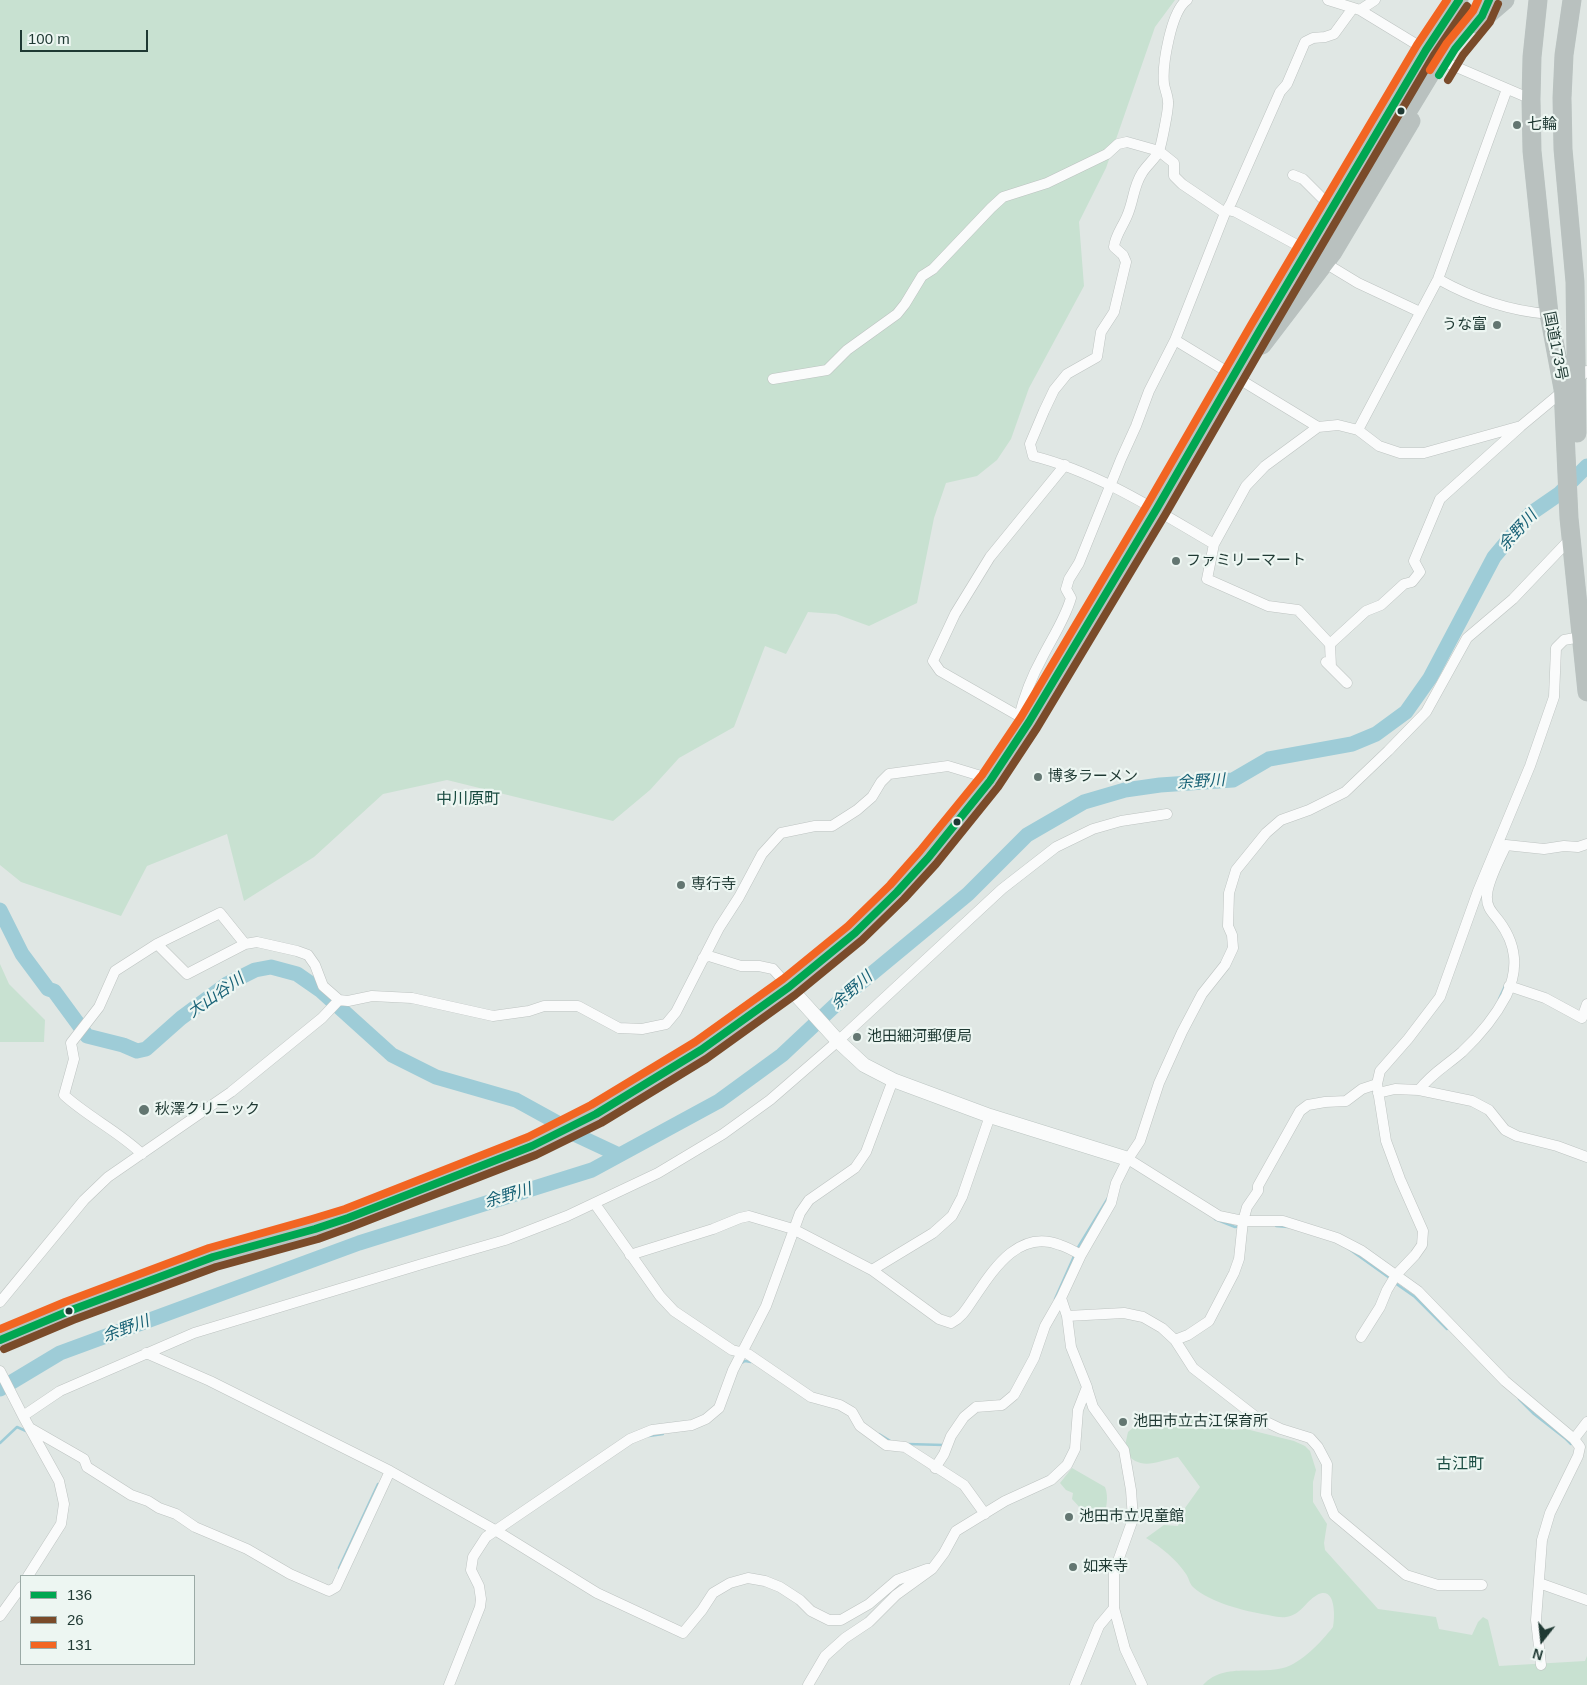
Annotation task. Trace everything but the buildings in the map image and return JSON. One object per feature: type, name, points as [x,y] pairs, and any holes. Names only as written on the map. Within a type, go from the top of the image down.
[{"type":"highway","points":[[0,1340],[69,1311],[213,1257],[348,1218],[532,1146],[596,1114],[659,1077],[793,992],[897,892],[928,858],[990,781],[1024,719],[1156,510],[1426,50],[1459,0]]},
{"type":"highway","points":[[1260,330],[1299,278],[1443,40],[1455,24],[1478,0]]},
{"type":"highway","points":[[1234,377],[1242,370],[1325,263],[1447,63],[1459,44],[1476,24],[1490,0]]},
{"type":"highway","points":[[1286,314],[1291,300],[1325,248],[1449,43],[1463,26],[1490,0]]},
{"type":"highway","points":[[1476,24],[1504,0]]},
{"type":"highway","points":[[1562,0],[1556,37],[1553,87],[1552,201],[1559,337],[1573,377]]},
{"type":"highway","name":"国道173号","points":[[1572,0],[1564,55],[1562,98],[1563,150],[1575,282],[1572,457],[1574,524],[1587,692]]},
{"type":"highway","points":[[1538,3],[1542,137],[1552,201]]},
{"type":"highway","name":"国道173号","points":[[1538,3],[1532,57],[1531,99],[1534,169],[1549,314],[1573,377]]},
{"type":"highway","name":"国道173号","points":[[1574,524],[1587,591]]},
{"type":"street","points":[[1187,0],[1173,21],[1165,65],[1164,83],[1169,103],[1159,151],[1134,187],[1133,200],[1114,241],[1114,247],[1123,255],[1126,262],[1114,312],[1101,332],[1097,357],[1067,374],[1054,390],[1030,444],[1033,456],[1065,465],[1110,486],[1214,544]]},
{"type":"street","points":[[1328,0],[1356,9],[1447,63],[1531,99]]},
{"type":"street","points":[[1024,719],[1023,702],[1040,660],[1067,611],[1071,598],[1066,590],[1069,579],[1079,563],[1149,391],[1175,340],[1226,211],[1280,92],[1287,84],[1305,42],[1313,38],[1334,34],[1356,9],[1375,0]]},
{"type":"street","points":[[1358,430],[1438,279],[1507,89]]},
{"type":"street","points":[[773,379],[827,370],[847,350],[896,314],[905,304],[922,276],[933,268],[1003,197],[1047,183],[1107,154],[1118,144],[1127,142],[1159,151],[1174,163],[1174,176],[1182,184],[1226,211],[1236,212],[1308,252]]},
{"type":"street","points":[[1293,175],[1303,179],[1322,198],[1335,204]]},
{"type":"street","points":[[1325,263],[1358,283],[1420,312]]},
{"type":"street","points":[[1438,279],[1463,293],[1495,304],[1537,314],[1549,314]]},
{"type":"street","points":[[1175,340],[1318,426],[1338,425],[1358,430],[1379,446],[1400,453],[1424,453],[1521,426]]},
{"type":"street","points":[[1347,683],[1328,664],[1330,644],[1366,610],[1381,605],[1404,584],[1412,582],[1420,572],[1414,561],[1440,499],[1573,377]]},
{"type":"street","points":[[1318,426],[1265,466],[1246,486],[1214,544],[1207,579],[1268,606],[1298,610],[1330,644]]},
{"type":"street","points":[[1024,719],[940,671],[933,661],[955,614],[990,557],[1065,465]]},
{"type":"street","points":[[935,1468],[944,1454],[951,1436],[964,1417],[976,1407],[1002,1405],[1014,1395],[1034,1358],[1045,1326],[1061,1298],[1081,1255],[1111,1204],[1116,1183],[1140,1141],[1159,1083],[1182,1032],[1202,994],[1225,965],[1233,948],[1232,935],[1228,926],[1229,893],[1236,870],[1266,833],[1281,820],[1309,810],[1344,792],[1388,752],[1426,712],[1467,638],[1513,599],[1574,524]]},
{"type":"street","points":[[1361,1337],[1380,1307],[1396,1275],[1422,1245],[1423,1231],[1400,1179],[1386,1141],[1377,1089],[1380,1071],[1408,1040],[1440,998],[1483,893],[1554,697],[1556,648],[1564,640],[1584,636]]},
{"type":"street","points":[[157,944],[188,974],[245,944],[257,942],[308,955],[315,965],[323,986],[339,1000],[348,1001],[372,996],[412,998],[493,1016],[529,1012],[544,1006],[578,1006],[619,1028],[642,1029],[666,1024],[676,1012],[703,958],[762,854],[781,833],[815,826],[832,826],[857,810],[872,797],[881,782],[889,774],[948,766],[981,776],[990,781]]},
{"type":"street","points":[[22,1414],[60,1391],[194,1333],[505,1240],[595,1204],[658,1173],[723,1134],[770,1100],[1002,890],[1056,847],[1093,829],[1121,821],[1167,814]]},
{"type":"street","points":[[1419,1090],[1429,1077],[1461,1053],[1478,1036],[1496,1013],[1515,970],[1515,953],[1508,934],[1488,909],[1483,893],[1506,845],[1544,849],[1564,846],[1578,847],[1587,844]]},
{"type":"street","points":[[142,1154],[132,1144],[80,1109],[64,1095],[74,1059],[71,1043],[99,1007],[115,971],[157,944],[220,913],[245,944]]},
{"type":"street","points":[[703,958],[710,956],[741,966],[760,966],[773,969],[837,1039],[864,1065],[893,1080],[990,1116],[1128,1159],[1219,1216],[1243,1221],[1283,1221],[1337,1238],[1362,1251],[1418,1291],[1505,1381],[1574,1439],[1580,1447],[1578,1456],[1550,1512],[1542,1540],[1536,1620],[1541,1665]]},
{"type":"street","points":[[1509,986],[1545,998],[1582,1018],[1587,1004]]},
{"type":"street","points":[[0,1302],[84,1200],[108,1177],[231,1092],[322,1018],[339,1000]]},
{"type":"street","points":[[449,1685],[480,1608],[479,1586],[471,1570],[473,1557],[486,1537],[630,1439],[652,1430],[692,1425],[706,1419],[719,1408],[741,1353],[766,1306],[800,1213],[809,1200],[855,1168],[866,1152],[893,1080]]},
{"type":"street","points":[[1175,1340],[1188,1335],[1209,1321],[1234,1273],[1239,1259],[1243,1221],[1247,1207],[1258,1191],[1258,1186],[1300,1111],[1308,1105],[1346,1101],[1362,1089],[1419,1090],[1472,1101],[1489,1110],[1505,1130],[1517,1136],[1557,1146],[1587,1157]]},
{"type":"street","points":[[872,1270],[933,1234],[952,1216],[962,1197],[990,1116]]},
{"type":"street","points":[[595,1204],[660,1296],[674,1311],[732,1350],[748,1354],[811,1397],[840,1405],[852,1412],[860,1426],[886,1446],[905,1447],[964,1485],[985,1514]]},
{"type":"street","points":[[630,1255],[749,1216],[793,1229],[872,1270],[939,1319],[951,1323],[960,1318],[994,1267],[1021,1246],[1038,1241],[1058,1244],[1081,1255]]},
{"type":"street","points":[[1061,1298],[1067,1316],[1071,1347],[1093,1407],[1124,1450],[1131,1490],[1133,1519],[1114,1572],[1114,1608],[1125,1648],[1142,1685]]},
{"type":"street","points":[[1067,1316],[1124,1313],[1143,1317],[1162,1328],[1175,1340],[1193,1368],[1256,1417],[1281,1429],[1310,1438],[1318,1447],[1327,1464],[1326,1495],[1334,1515],[1406,1575],[1438,1585],[1482,1586]]},
{"type":"street","points":[[146,1353],[210,1381],[390,1471],[495,1530],[597,1593],[683,1633],[713,1593],[730,1583],[748,1578],[765,1581],[780,1587],[800,1600],[810,1611],[829,1620],[840,1620],[869,1604],[896,1580],[932,1569]]},
{"type":"street","points":[[0,1371],[59,1481],[64,1504],[61,1524],[29,1575]]},
{"type":"street","points":[[808,1685],[825,1656],[869,1622],[896,1595],[932,1569],[944,1553],[956,1531],[1005,1501],[1051,1480],[1066,1465],[1075,1449],[1078,1410],[1087,1388]]},
{"type":"street","points":[[1574,1439],[1587,1422]]},
{"type":"street","points":[[30,1428],[84,1459],[87,1467],[131,1495],[176,1514],[195,1527],[247,1549],[290,1574],[329,1591],[336,1586],[390,1471]]},
{"type":"street","points":[[1539,1583],[1587,1600]]},
{"type":"street","points":[[0,1616],[20,1588]]},
{"type":"street","points":[[1075,1685],[1099,1626],[1114,1608]]},
{"type":"green space","points":[[0,0],[1175,0],[1155,27],[1106,168],[1079,222],[1084,286],[1029,388],[1011,439],[997,460],[977,476],[946,483],[934,518],[917,603],[869,626],[836,614],[808,612],[786,654],[765,646],[734,727],[679,758],[650,790],[613,821],[447,780],[383,794],[314,857],[244,901],[227,834],[147,866],[121,916],[21,882],[0,865]]},
{"type":"green space","points":[[0,964],[9,984],[45,1020],[44,1042],[0,1042]]},
{"type":"green space","points":[[1161,1414],[1188,1417],[1233,1430],[1246,1429],[1294,1441],[1305,1446],[1310,1451],[1316,1470],[1313,1482],[1313,1502],[1327,1524],[1324,1543],[1325,1550],[1378,1609],[1436,1617],[1439,1629],[1472,1635],[1478,1622],[1483,1617],[1488,1620],[1499,1666],[1585,1661],[1587,1656],[1587,1685],[1203,1685],[1211,1678],[1230,1671],[1273,1670],[1297,1662],[1317,1645],[1333,1627],[1334,1610],[1331,1598],[1328,1594],[1323,1593],[1313,1598],[1295,1614],[1284,1617],[1228,1606],[1200,1593],[1193,1587],[1178,1563],[1163,1549],[1146,1538],[1164,1525],[1178,1526],[1185,1508],[1200,1487],[1178,1457],[1148,1464],[1136,1461],[1124,1450],[1128,1432],[1148,1415]]},
{"type":"green space","points":[[1072,1468],[1105,1487],[1107,1499],[1104,1517],[1099,1517],[1094,1523],[1072,1499],[1073,1493],[1066,1490],[1060,1483]]},
{"type":"waterway","name":"余野川","points":[[0,1389],[60,1353],[359,1243],[592,1170],[719,1101],[782,1055],[846,995],[968,894],[1027,835],[1084,802],[1125,790],[1160,785],[1233,780],[1269,759],[1352,744],[1376,734],[1406,712],[1430,678],[1494,557],[1530,514],[1559,494],[1587,466]]},
{"type":"waterway","name":"大山谷川","points":[[0,910],[22,954],[48,989],[54,991],[87,1036],[123,1045],[137,1051],[146,1049],[181,1018],[227,984],[255,970],[271,967],[297,974],[320,990],[392,1055],[436,1077],[516,1100],[556,1122]]},
{"type":"waterway","points":[[1499,999],[1505,986]]},
{"type":"waterway","name":"大山谷川","points":[[572,1133],[619,1155]]},
{"type":"waterway","points":[[1077,1249],[1108,1198]]},
{"type":"waterway","points":[[1215,1219],[1235,1227],[1240,1226]]},
{"type":"waterway","points":[[1276,1226],[1288,1227]]},
{"type":"waterway","points":[[1349,1249],[1391,1279]]},
{"type":"waterway","points":[[1055,1299],[1075,1254]]},
{"type":"waterway","points":[[1395,1283],[1415,1297],[1447,1329]]},
{"type":"waterway","points":[[740,1364],[745,1361],[751,1362]]},
{"type":"waterway","points":[[1519,1399],[1534,1414],[1571,1444],[1573,1442]]},
{"type":"waterway","points":[[0,1443],[17,1427],[26,1431]]},
{"type":"waterway","points":[[649,1436],[663,1434]]},
{"type":"waterway","points":[[879,1434],[892,1442]]},
{"type":"waterway","points":[[907,1444],[944,1445]]},
{"type":"waterway","points":[[339,1568],[378,1484]]},
{"type":"transit line","name":"131","points":[[0,1329],[65,1302],[209,1248],[345,1209],[528,1137],[591,1105],[695,1042],[783,979],[848,926],[890,885],[920,851],[982,775],[1021,717],[1417,45],[1447,0]]},
{"type":"transit line","name":"136","points":[[0,1340],[69,1311],[213,1257],[348,1218],[532,1146],[596,1114],[701,1050],[789,987],[855,933],[897,892],[928,858],[990,781],[1029,722],[1156,510],[1426,50],[1459,0]]},
{"type":"transit line","name":"131","points":[[1430,70],[1447,43],[1473,11],[1478,0]]},
{"type":"transit line","name":"136","points":[[1439,75],[1455,49],[1482,16],[1489,0]]},
{"type":"transit line","name":"26","points":[[1448,80],[1463,55],[1490,22],[1498,4]]},
{"type":"transit line","name":"26","points":[[4,1349],[73,1320],[216,1267],[318,1239],[536,1155],[601,1123],[706,1059],[795,995],[862,940],[936,864],[998,787],[1037,728],[1165,515],[1434,55],[1467,6]]},
{"type":"place","name":"七輪","points":[[1517,125]]},
{"type":"place","name":"うな富","points":[[1497,325]]},
{"type":"place","name":"ファミリーマート","points":[[1176,561]]},
{"type":"place","name":"博多ラーメン","points":[[1038,777]]},
{"type":"place","name":"専行寺","points":[[681,885]]},
{"type":"place","name":"池田細河郵便局","points":[[857,1037]]},
{"type":"place","name":"秋澤クリニック","points":[[144,1110]]},
{"type":"place","name":"池田市立古江保育所","points":[[1123,1422]]},
{"type":"place","name":"池田市立児童館","points":[[1069,1517]]},
{"type":"place","name":"如来寺","points":[[1073,1567]]},
{"type":"district","name":"中川原町","points":[[468,800]]},
{"type":"district","name":"古江町","points":[[1460,1465]]}]
